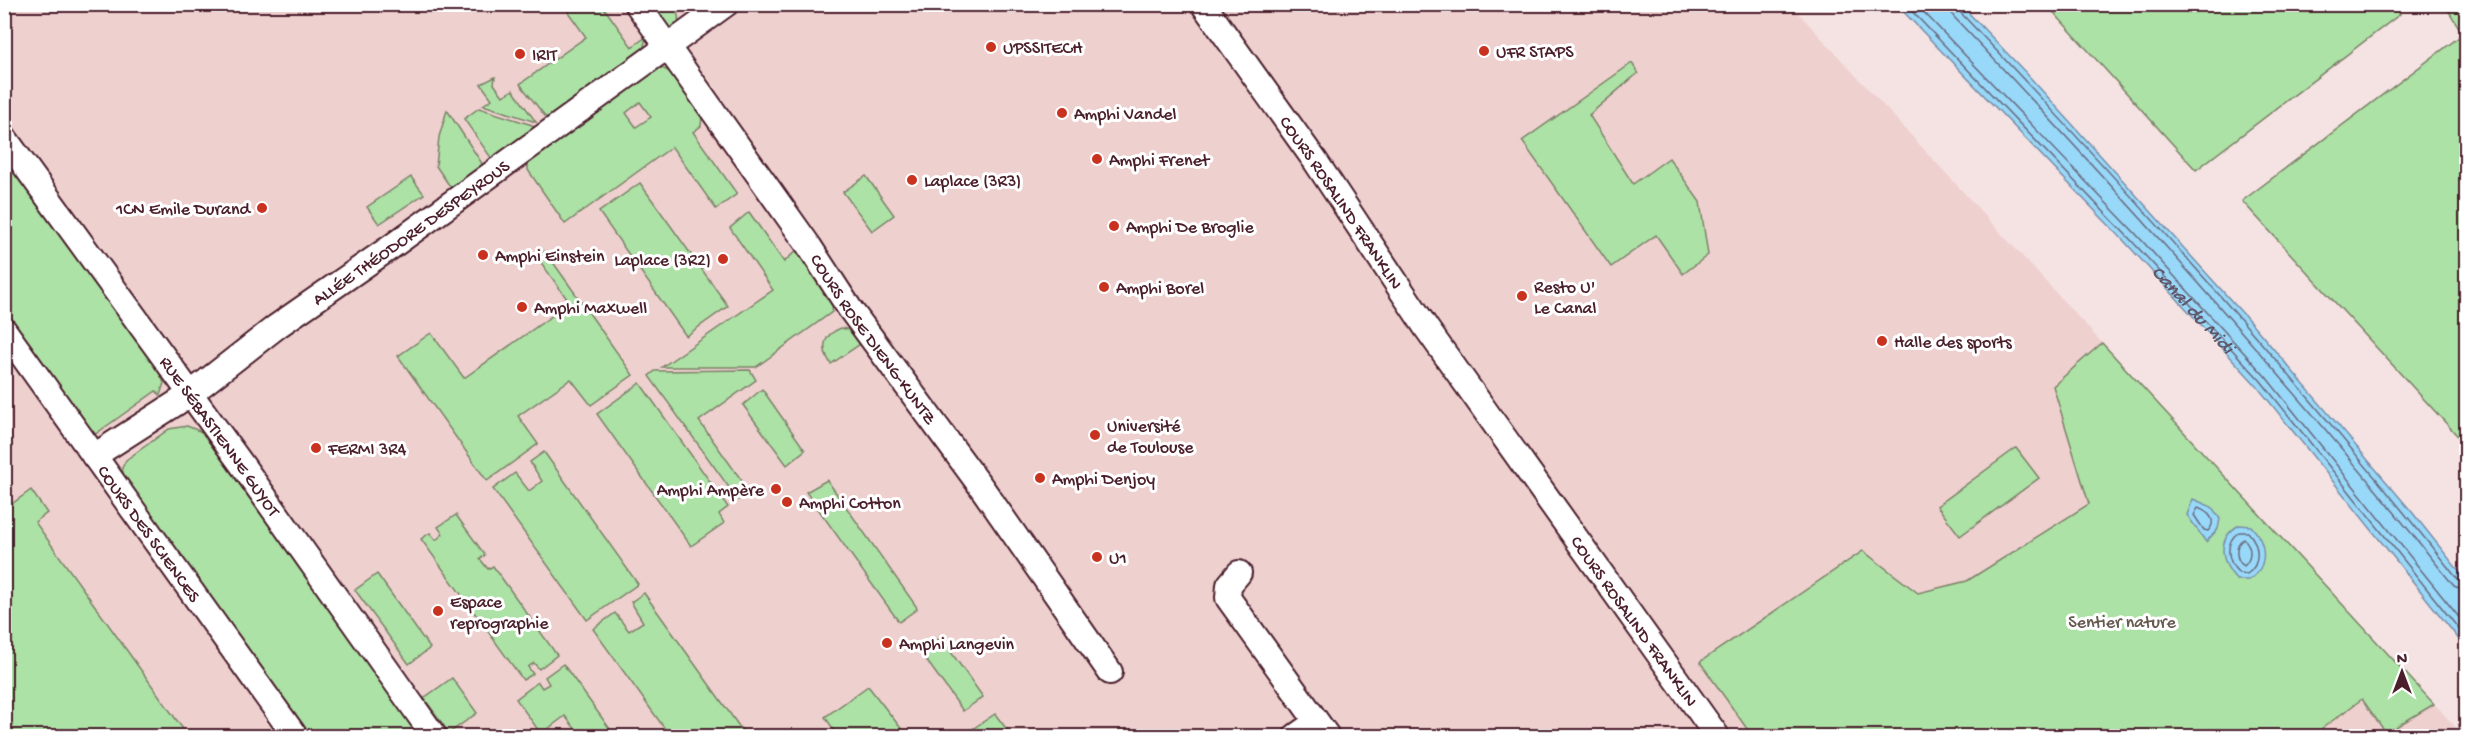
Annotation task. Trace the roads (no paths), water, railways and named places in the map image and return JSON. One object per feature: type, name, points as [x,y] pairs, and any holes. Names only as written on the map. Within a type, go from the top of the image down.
[{"type":"street","name":"COURS ROSE DIENG-KUNTZ","points":[[637,4],[809,246],[850,309],[982,488],[1110,672]]},
{"type":"street","name":"ALLÉE THÉODORE DESPEYROUS","points":[[94,456],[189,395],[276,327],[726,4]]},
{"type":"street","name":"COURS ROSALIND FRANKLIN","points":[[1203,4],[1316,162],[1478,401],[1717,736]]},
{"type":"street","name":"RUE SÉBASTIENNE GUYOT","points":[[4,137],[434,736]]},
{"type":"street","name":"COURS DES SCIENCES","points":[[4,330],[295,736]]},
{"type":"street","points":[[1239,573],[1229,585],[1228,598],[1322,729],[1296,736]]},
{"type":"water","name":"Canal du Midi","points":[[1897,5],[1961,5],[2027,74],[2254,326],[2412,512],[2466,580],[2466,648],[2256,385],[2125,242]]},
{"type":"water","points":[[2193,499],[2212,507],[2220,519],[2218,529],[2206,542],[2187,515]]},
{"type":"water","points":[[2239,525],[2251,526],[2260,539],[2264,554],[2260,568],[2249,580],[2237,580],[2224,558],[2224,544],[2227,537]]},
{"type":"place","name":"UPSSITECH","points":[[991,47]]},
{"type":"place","name":"UFR STAPS","points":[[1484,51]]},
{"type":"place","name":"IRIT","points":[[520,54]]},
{"type":"place","name":"Amphi Vandel","points":[[1062,113]]},
{"type":"place","name":"Amphi Frenet","points":[[1097,159]]},
{"type":"place","name":"Laplace (3R3)","points":[[912,180]]},
{"type":"place","name":"1CN Emile Durand","points":[[262,208]]},
{"type":"place","name":"Amphi De Broglie","points":[[1114,226]]},
{"type":"place","name":"Amphi Einstein","points":[[483,255]]},
{"type":"place","name":"Laplace (3R2)","points":[[723,259]]},
{"type":"place","name":"Amphi Borel","points":[[1104,287]]},
{"type":"place","name":"Resto U' Le Canal","points":[[1522,296]]},
{"type":"place","name":"Amphi Maxwell","points":[[522,307]]},
{"type":"place","name":"Halle des sports","points":[[1882,341]]},
{"type":"place","name":"Université de Toulouse","points":[[1095,435]]},
{"type":"place","name":"FERMI 3R4","points":[[316,448]]},
{"type":"place","name":"Amphi Denjoy","points":[[1040,478]]},
{"type":"place","name":"Amphi Ampère","points":[[776,489]]},
{"type":"place","name":"Amphi Cotton","points":[[787,502]]},
{"type":"place","name":"U1","points":[[1097,557]]},
{"type":"place","name":"Espace reprographie","points":[[438,611]]},
{"type":"place","name":"Amphi Langevin","points":[[887,643]]},
{"type":"park label","name":"Sentier nature","points":[[2122,621]]}]
